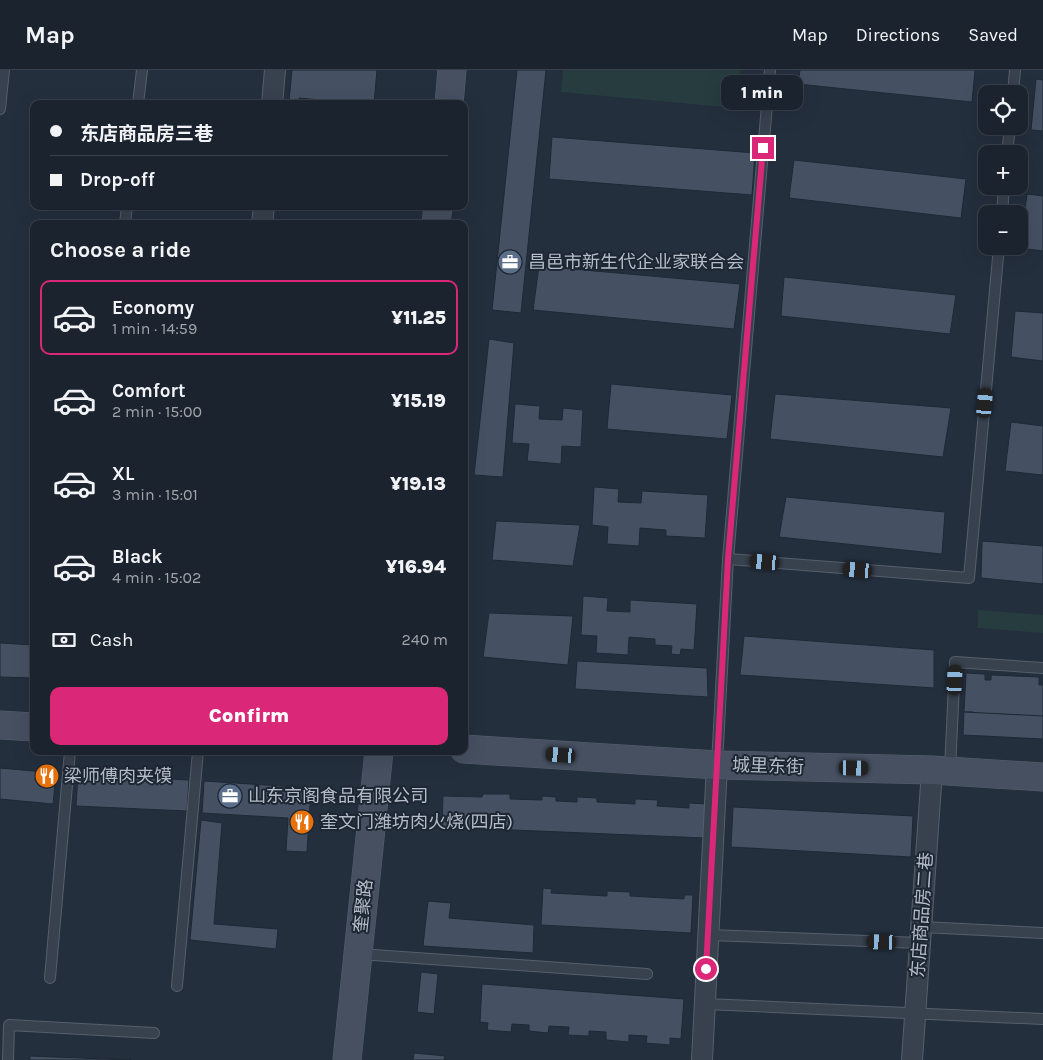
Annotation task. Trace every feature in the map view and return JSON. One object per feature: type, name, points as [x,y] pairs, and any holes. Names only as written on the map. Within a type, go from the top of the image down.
[{"type":"street","points":[[272,100],[275,70]]},
{"type":"street","points":[[449,100],[452,70]]},
{"type":"street","points":[[0,726],[30,727]]},
{"type":"street","name":"城里东街","points":[[468,750],[717,765],[941,771],[1043,777]]},
{"type":"street","name":"奎聚路","points":[[347,1060],[379,755]]},
{"type":"street","points":[[702,1060],[717,765]]},
{"type":"street","name":"东店商品房二巷","points":[[912,1060],[921,935],[941,771]]},
{"type":"lane","points":[[0,109],[4,70]]},
{"type":"lane","points":[[138,100],[142,70]]},
{"type":"lane","points":[[717,765],[728,559],[770,70]]},
{"type":"lane","points":[[1013,85],[1015,70]]},
{"type":"lane","points":[[728,559],[969,578],[998,255]]},
{"type":"lane","points":[[941,771],[956,662],[1043,668]]},
{"type":"lane","points":[[50,978],[70,755]]},
{"type":"lane","points":[[177,986],[198,755]]},
{"type":"lane","points":[[708,935],[1043,933]]},
{"type":"lane","points":[[358,954],[647,974]]},
{"type":"lane","points":[[705,1004],[1043,1019]]},
{"type":"lane","points":[[8,1060],[9,1025],[154,1033]]},
{"type":"green space","points":[[563,70],[740,70],[736,108],[561,92]]},
{"type":"green space","points":[[978,610],[1043,615],[1043,633],[978,628]]},
{"type":"building","points":[[292,70],[377,70],[374,100],[299,98],[299,100],[289,100]]},
{"type":"building","points":[[517,70],[546,70],[521,313],[492,310]]},
{"type":"building","points":[[800,70],[975,70],[972,102],[798,84]]},
{"type":"building","points":[[1036,79],[1043,80],[1043,131],[1031,130]]},
{"type":"building","points":[[552,137],[755,153],[752,195],[549,179]]},
{"type":"building","points":[[794,160],[966,179],[961,218],[789,198]]},
{"type":"building","points":[[1028,194],[1043,196],[1043,251],[1028,249],[1028,205],[1026,205]]},
{"type":"building","points":[[539,266],[740,284],[734,329],[533,310]]},
{"type":"building","points":[[784,277],[956,295],[950,334],[781,316]]},
{"type":"building","points":[[1015,311],[1043,313],[1043,361],[1011,357]]},
{"type":"building","points":[[489,339],[514,343],[503,477],[474,475]]},
{"type":"building","points":[[611,384],[732,395],[727,439],[607,429]]},
{"type":"building","points":[[775,394],[951,408],[943,457],[770,439]]},
{"type":"building","points":[[515,404],[540,406],[539,419],[562,420],[563,408],[583,410],[581,447],[562,446],[561,464],[527,461],[529,444],[512,443]]},
{"type":"building","points":[[1011,422],[1043,426],[1043,475],[1005,471]]},
{"type":"building","points":[[594,487],[619,489],[618,502],[641,503],[642,491],[708,495],[705,538],[666,536],[666,530],[640,528],[639,546],[607,544],[608,527],[592,525]]},
{"type":"building","points":[[786,497],[945,512],[942,554],[779,537]]},
{"type":"building","points":[[496,521],[580,525],[573,566],[492,560]]},
{"type":"building","points":[[982,541],[1043,546],[1043,584],[981,578]]},
{"type":"building","points":[[583,596],[608,598],[607,611],[630,612],[630,600],[697,604],[694,650],[681,649],[680,655],[671,654],[672,646],[655,645],[655,639],[629,637],[628,655],[596,653],[597,636],[581,635]]},
{"type":"building","points":[[489,613],[573,616],[568,665],[483,657]]},
{"type":"building","points":[[744,636],[934,650],[934,688],[740,675]]},
{"type":"building","points":[[0,643],[30,645],[30,678],[0,677]]},
{"type":"building","points":[[577,661],[707,668],[708,697],[575,689]]},
{"type":"building","points":[[966,673],[985,674],[985,680],[991,680],[991,675],[1039,677],[1039,685],[1043,685],[1043,723],[1019,721],[1020,715],[996,714],[996,720],[972,719],[973,712],[964,712]]},
{"type":"building","points":[[964,712],[1043,716],[1043,739],[963,735]]},
{"type":"building","points":[[0,768],[56,773],[53,804],[0,799]]},
{"type":"building","points":[[78,775],[189,780],[187,811],[76,806]]},
{"type":"building","points":[[204,781],[311,788],[307,852],[286,851],[288,818],[202,813]]},
{"type":"building","points":[[483,794],[510,794],[510,799],[542,800],[542,796],[556,797],[556,801],[577,802],[577,797],[597,798],[597,802],[635,804],[635,799],[658,800],[657,806],[689,808],[689,803],[707,804],[705,838],[442,827],[443,796],[482,797]]},
{"type":"building","points":[[733,807],[913,816],[911,857],[731,847]]},
{"type":"building","points":[[201,820],[222,823],[214,924],[278,929],[276,949],[190,940]]},
{"type":"building","points":[[543,888],[552,889],[551,893],[607,896],[607,891],[630,892],[630,896],[684,899],[684,895],[693,895],[691,933],[541,925]]},
{"type":"building","points":[[428,901],[451,903],[449,918],[534,925],[533,953],[423,946]]},
{"type":"building","points":[[421,972],[438,974],[434,1014],[417,1012]]},
{"type":"building","points":[[482,984],[684,999],[681,1039],[670,1038],[670,1045],[646,1043],[647,1036],[629,1035],[629,1042],[606,1040],[606,1032],[589,1031],[589,1036],[568,1035],[569,1027],[549,1026],[548,1033],[529,1031],[529,1025],[512,1024],[511,1032],[487,1030],[488,1023],[480,1022]]},
{"type":"building","points":[[414,1053],[445,1056],[444,1060],[413,1060]]},
{"type":"building","points":[[30,1056],[131,1060],[30,1060]]},
{"type":"place","name":"昌邑市新生代企业家联合会","points":[[510,262]]},
{"type":"place","name":"梁师傅肉夹馍","points":[[47,776]]},
{"type":"place","name":"山东京阁食品有限公司","points":[[230,796]]},
{"type":"place","name":"奎文门潍坊肉火烧(四店)","points":[[302,822]]},
{"type":"route","points":[[706,969],[728,559],[763,148]]}]
